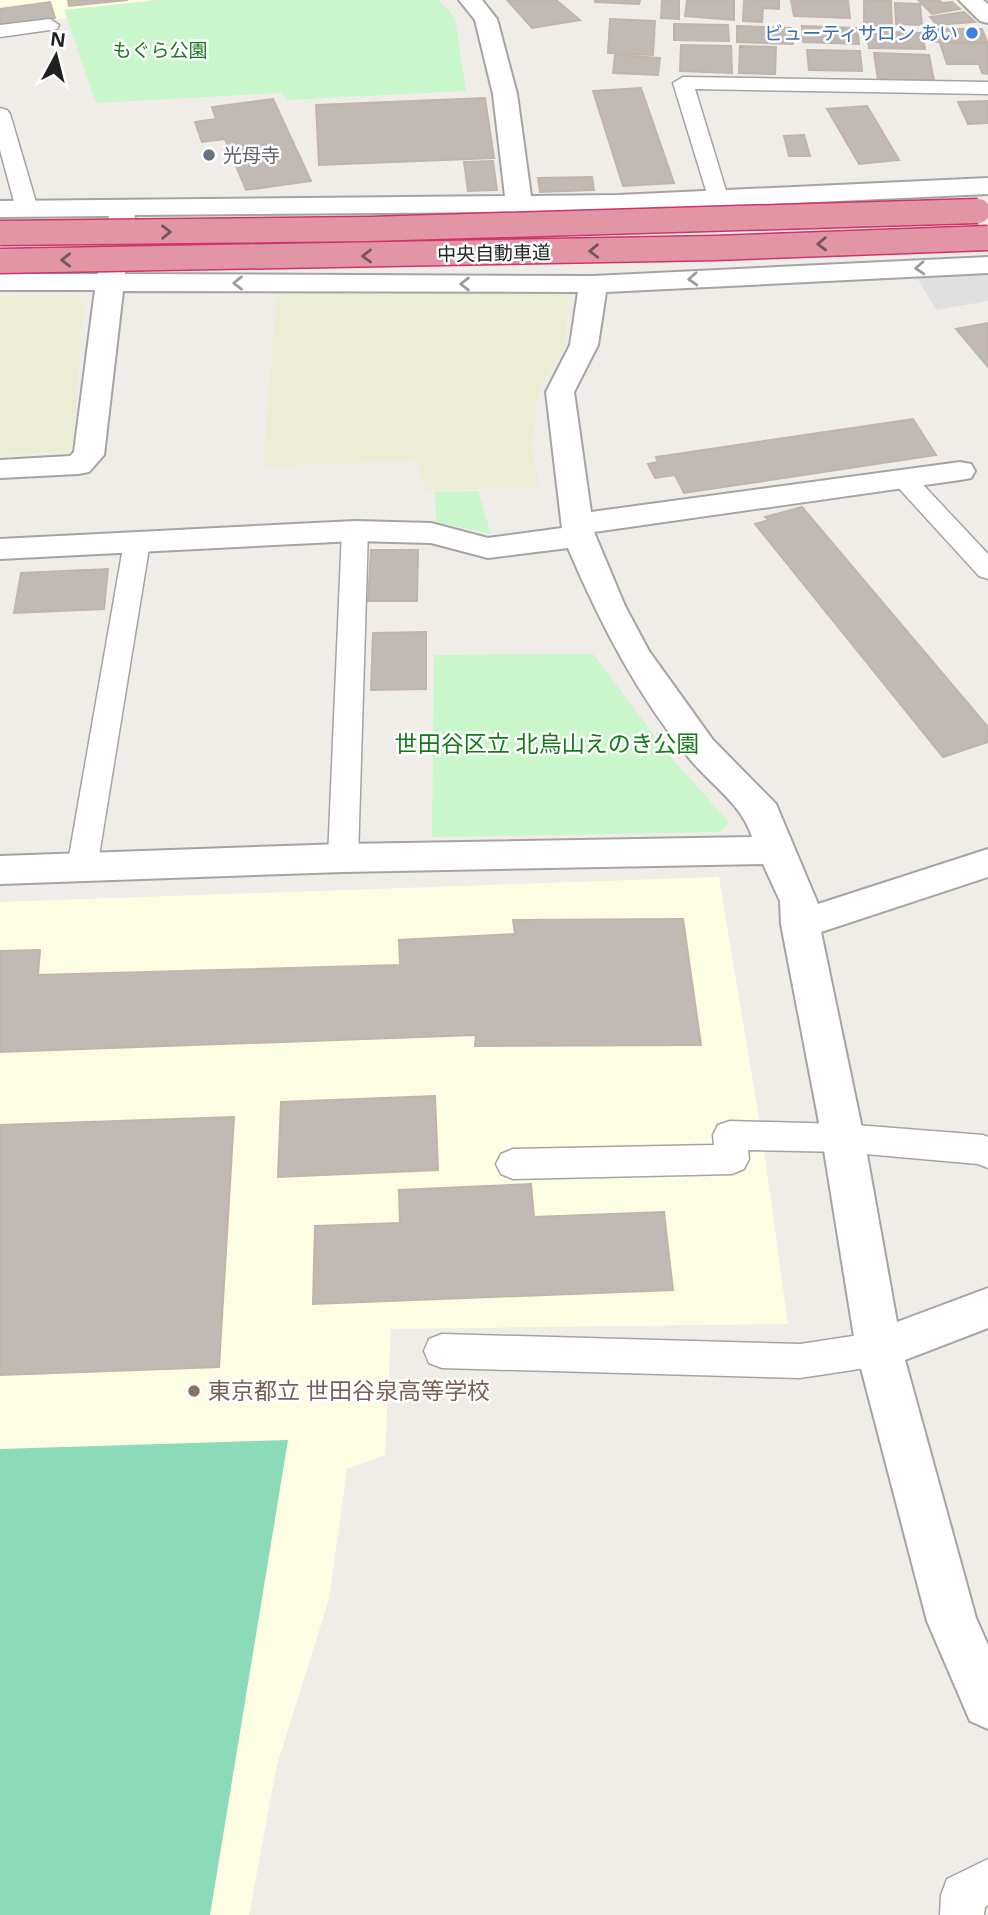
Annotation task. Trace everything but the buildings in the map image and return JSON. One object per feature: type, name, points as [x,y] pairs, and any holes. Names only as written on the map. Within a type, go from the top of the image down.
[{"type":"highway","name":"中央自動車道","points":[[0,233],[369,229],[988,211]]},
{"type":"highway","name":"中央自動車道","points":[[0,261],[383,256],[988,238]]},
{"type":"street","points":[[470,0],[486,19],[505,94],[519,203]]},
{"type":"street","points":[[970,0],[988,16]]},
{"type":"street","points":[[0,209],[618,203],[988,186]]},
{"type":"street","points":[[0,470],[78,465],[89,455],[110,282],[123,209]]},
{"type":"street","points":[[0,282],[593,284],[988,265]]},
{"type":"street","points":[[593,284],[584,345],[560,392],[579,530],[609,606],[635,656],[701,749],[763,813],[775,850],[799,901],[800,924],[843,1138],[879,1349],[952,1621],[988,1703]]},
{"type":"street","points":[[0,549],[355,531],[431,533],[488,548],[579,530],[960,471]]},
{"type":"street","points":[[0,870],[343,858],[775,850]]},
{"type":"street","points":[[800,924],[988,863]]},
{"type":"street","points":[[879,1349],[988,1308]]},
{"type":"lane","points":[[0,32],[50,25]]},
{"type":"lane","points":[[718,197],[683,83],[988,88]]},
{"type":"lane","points":[[0,114],[27,209]]},
{"type":"lane","points":[[904,479],[988,570]]},
{"type":"lane","points":[[343,858],[355,531]]},
{"type":"lane","points":[[82,868],[138,542]]},
{"type":"lane","points":[[513,1164],[732,1159],[730,1135],[843,1138],[983,1150],[988,1153]]},
{"type":"lane","points":[[442,1350],[800,1361],[879,1349]]},
{"type":"lane","points":[[962,1915],[963,1895],[988,1881]]},
{"type":"shaded area","points":[[0,0],[149,1],[65,10],[67,18],[0,26]]},
{"type":"shaded area","points":[[988,272],[988,301],[936,310],[915,274]]},
{"type":"shaded area","points":[[277,289],[569,291],[564,348],[539,390],[531,447],[540,487],[427,491],[416,460],[263,467]]},
{"type":"shaded area","points":[[74,295],[84,303],[73,444],[66,452],[0,455],[0,296]]},
{"type":"shaded area","name":"東京都立 世田谷泉高等学校","points":[[719,877],[762,1136],[788,1324],[391,1329],[385,1455],[347,1469],[329,1599],[277,1765],[249,1915],[0,1915],[0,902]]},
{"type":"green space","name":"もぐら公園","points":[[160,0],[439,0],[455,18],[466,91],[287,100],[281,93],[96,103],[64,10]]},
{"type":"green space","points":[[478,491],[491,534],[436,522],[435,492]]},
{"type":"green space","name":"世田谷区立 北烏山えのき公園","points":[[593,654],[668,754],[729,822],[720,832],[432,837],[434,655]]},
{"type":"green space","points":[[288,1440],[210,1915],[0,1915],[0,1449]]},
{"type":"place","name":"ビューティサロン あい","points":[[972,33]]},
{"type":"place","name":"光母寺","points":[[209,155]]},
{"type":"place","name":"東京都立 世田谷泉高等学校","points":[[194,1391]]}]
